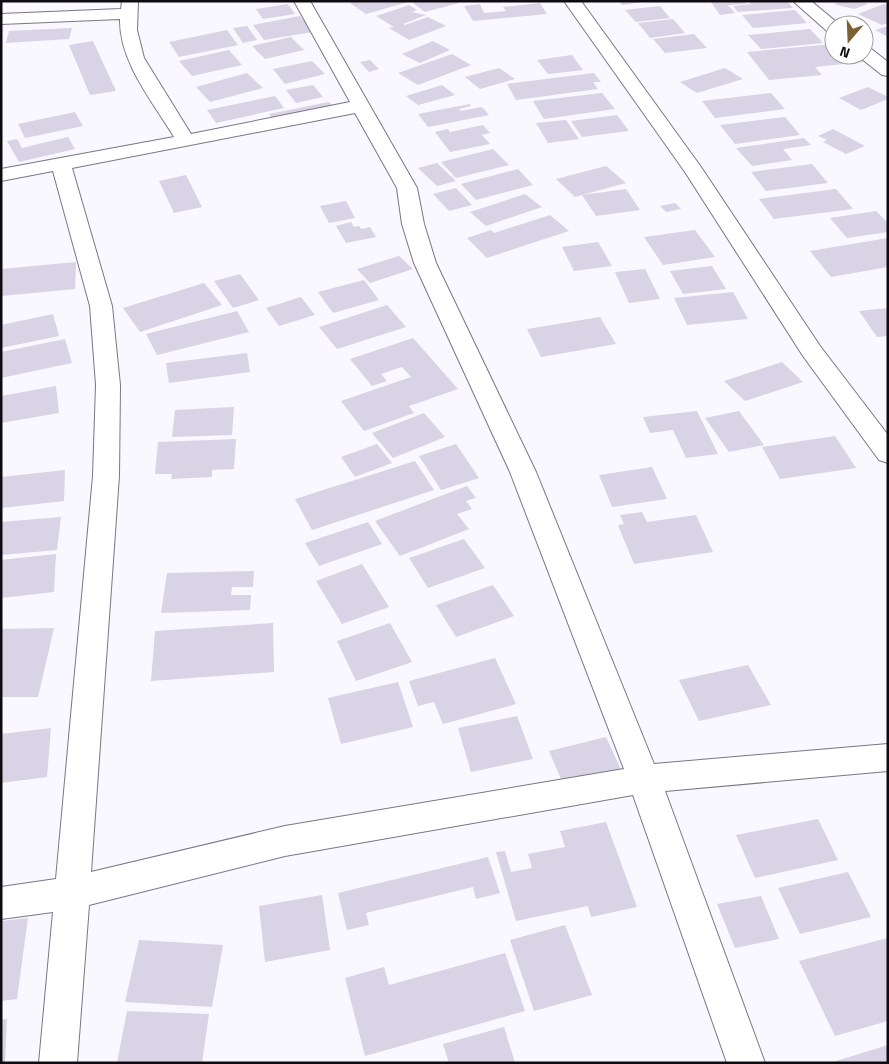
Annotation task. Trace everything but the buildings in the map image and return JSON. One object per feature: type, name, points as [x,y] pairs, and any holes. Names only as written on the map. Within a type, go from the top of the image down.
[{"type":"street","points":[[302,1],[407,188],[413,224],[425,263],[523,472],[644,779],[746,1063]]},
{"type":"street","points":[[572,1],[694,171],[811,351],[888,454]]},
{"type":"street","points":[[801,1],[824,20]]},
{"type":"street","points":[[1,19],[128,8],[130,44],[136,58],[186,141]]},
{"type":"street","points":[[874,60],[888,71]]},
{"type":"street","points":[[1,175],[186,141],[360,106]]},
{"type":"street","points":[[58,1063],[106,476],[108,385],[101,306],[61,163]]},
{"type":"street","points":[[1,903],[71,893],[285,841],[644,779],[888,757]]}]
